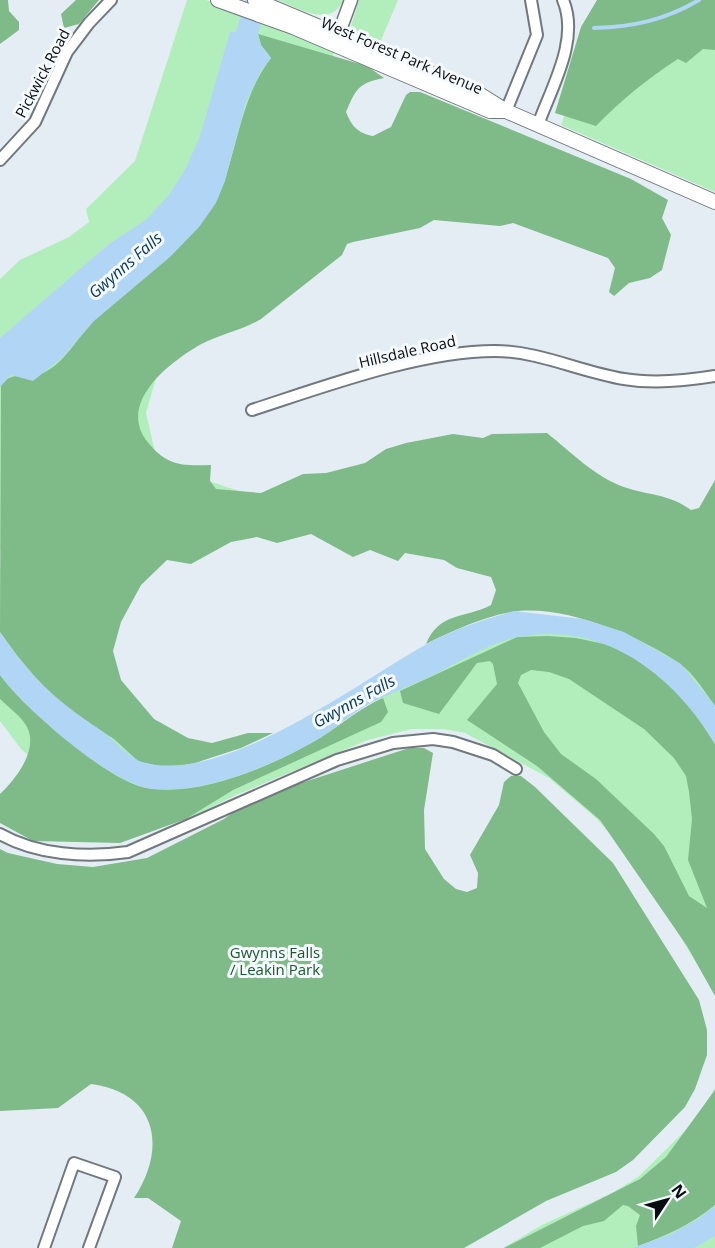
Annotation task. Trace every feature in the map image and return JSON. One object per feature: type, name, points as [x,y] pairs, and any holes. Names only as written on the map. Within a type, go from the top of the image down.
[{"type":"main road","name":"West Forest Park Avenue","points":[[218,0],[294,20]]},
{"type":"main road","name":"West Forest Park Avenue","points":[[255,0],[490,111],[506,111],[715,202]]},
{"type":"street","name":"Pickwick Road","points":[[0,160],[35,122],[67,52],[89,22],[111,0]]},
{"type":"street","points":[[337,39],[351,0]]},
{"type":"street","points":[[506,111],[537,36],[531,0]]},
{"type":"street","points":[[537,125],[568,36],[568,15],[563,0]]},
{"type":"street","name":"Hillsdale Road","points":[[252,410],[424,359],[468,352],[514,352],[640,381],[715,376]]},
{"type":"street","points":[[0,834],[39,849],[111,854],[147,845],[248,797],[337,760],[407,740],[453,742],[493,755],[516,769]]},
{"type":"street","points":[[44,1248],[74,1163],[115,1177],[89,1248]]},
{"type":"green space","points":[[0,0],[8,0],[9,11],[19,22],[19,30],[0,44]]},
{"type":"green space","points":[[76,0],[99,0],[79,24],[64,28],[61,14]]},
{"type":"green space","points":[[187,0],[206,0],[336,48],[269,216],[158,371],[146,413],[156,456],[188,474],[301,512],[0,550],[0,279],[20,260],[69,237],[89,222],[86,209],[135,161]]},
{"type":"green space","points":[[277,0],[343,0],[338,9],[323,15],[304,11]]},
{"type":"green space","points":[[359,0],[398,0],[379,45],[357,34],[351,26]]},
{"type":"green space","points":[[597,0],[715,0],[715,50],[703,49],[686,63],[678,59],[635,90],[596,126],[555,113],[581,27]]},
{"type":"green space","points":[[607,0],[715,0],[715,192],[561,125]]},
{"type":"green space","points":[[258,34],[367,66],[384,78],[368,82],[359,88],[346,112],[353,125],[363,133],[373,136],[391,127],[406,95],[410,92],[420,92],[631,179],[668,200],[662,218],[671,235],[662,270],[650,278],[629,283],[614,296],[609,292],[615,268],[608,258],[513,223],[500,226],[434,220],[420,228],[353,242],[347,244],[342,255],[261,319],[201,344],[159,376],[142,400],[138,413],[139,426],[146,440],[167,460],[191,465],[211,465],[210,481],[216,489],[261,493],[303,474],[326,473],[365,463],[386,449],[453,434],[483,438],[492,434],[547,433],[613,483],[674,500],[691,510],[699,508],[715,480],[715,706],[690,673],[664,653],[599,624],[553,612],[531,611],[501,614],[457,629],[426,644],[431,634],[445,621],[491,605],[496,590],[491,577],[457,568],[444,560],[405,553],[398,561],[370,550],[353,557],[311,534],[277,543],[257,537],[231,542],[191,564],[167,560],[141,585],[121,622],[113,651],[121,680],[154,719],[188,738],[212,743],[248,733],[273,733],[241,748],[195,763],[170,768],[139,762],[114,739],[70,711],[45,689],[0,632],[1,384],[11,377],[37,375],[51,369],[93,321],[186,240],[212,208],[222,187],[249,99],[258,78],[271,58],[261,45]]},
{"type":"green space","points":[[0,567],[46,642],[218,776],[357,718],[379,698],[491,640],[715,608],[715,993],[670,920],[614,838],[597,819],[549,778],[465,733],[443,729],[412,729],[368,740],[236,795],[188,819],[108,802],[44,769],[21,749],[0,721]]},
{"type":"green space","points":[[517,637],[576,638],[609,645],[633,657],[672,686],[690,705],[715,744],[715,996],[687,946],[600,820],[537,766],[467,720],[497,684],[493,664],[490,661],[477,663],[439,714],[403,703],[400,691]],"holes":[[[531,670],[549,672],[569,679],[644,729],[674,758],[686,776],[689,792],[692,819],[688,860],[707,908],[689,896],[664,846],[654,834],[596,779],[561,754],[544,732],[518,683],[521,675]]]},
{"type":"green space","points":[[0,675],[37,714],[92,760],[129,782],[152,789],[193,788],[236,777],[277,761],[313,742],[383,698],[388,712],[381,722],[233,790],[186,819],[120,843],[33,841],[0,823],[0,794],[24,764],[28,755],[30,736],[25,723],[0,699]]},
{"type":"green space","name":"Gwynns Falls / Leakin Park","points":[[409,748],[424,748],[433,753],[424,810],[425,849],[444,879],[456,889],[467,892],[477,888],[478,873],[470,855],[499,805],[504,782],[511,776],[521,776],[535,787],[613,863],[699,1000],[707,1030],[707,1055],[695,1089],[685,1107],[633,1160],[616,1172],[546,1201],[464,1248],[172,1248],[181,1221],[148,1198],[134,1198],[151,1160],[153,1142],[150,1126],[143,1111],[131,1099],[113,1089],[91,1084],[58,1108],[0,1111],[0,849],[8,853],[57,864],[93,867],[147,858],[224,819],[252,799]]},
{"type":"green space","points":[[715,1088],[715,1248],[503,1248],[542,1225],[612,1193],[638,1177],[693,1123]]},
{"type":"green space","points":[[715,1090],[715,1205],[706,1212],[678,1229],[638,1246],[636,1226],[640,1215],[623,1205],[604,1221],[583,1226],[540,1248],[504,1248],[640,1179],[666,1157]]},
{"type":"water","name":"Gwynns Falls","points":[[245,0],[267,0],[258,34],[261,45],[271,58],[261,71],[246,102],[225,181],[216,203],[199,227],[170,257],[94,321],[63,357],[33,381],[11,375],[0,387],[0,338],[109,244],[147,219],[168,196],[186,168],[200,136],[230,32],[236,32]]},
{"type":"water","name":"Gwynns Falls","points":[[514,611],[583,619],[624,632],[681,664],[715,706],[715,744],[679,696],[657,675],[633,658],[607,645],[579,637],[549,634],[518,637],[484,649],[431,676],[384,696],[313,742],[257,769],[194,787],[154,789],[136,785],[93,761],[29,707],[0,675],[0,632],[22,662],[44,686],[132,757],[142,762],[175,765],[211,759],[249,746],[288,727],[435,639],[468,625]]},
{"type":"water","points":[[715,1205],[715,1236],[694,1248],[633,1248],[671,1234],[698,1219]]},
{"type":"waterway","points":[[594,28],[648,21],[674,13],[699,0]]}]
